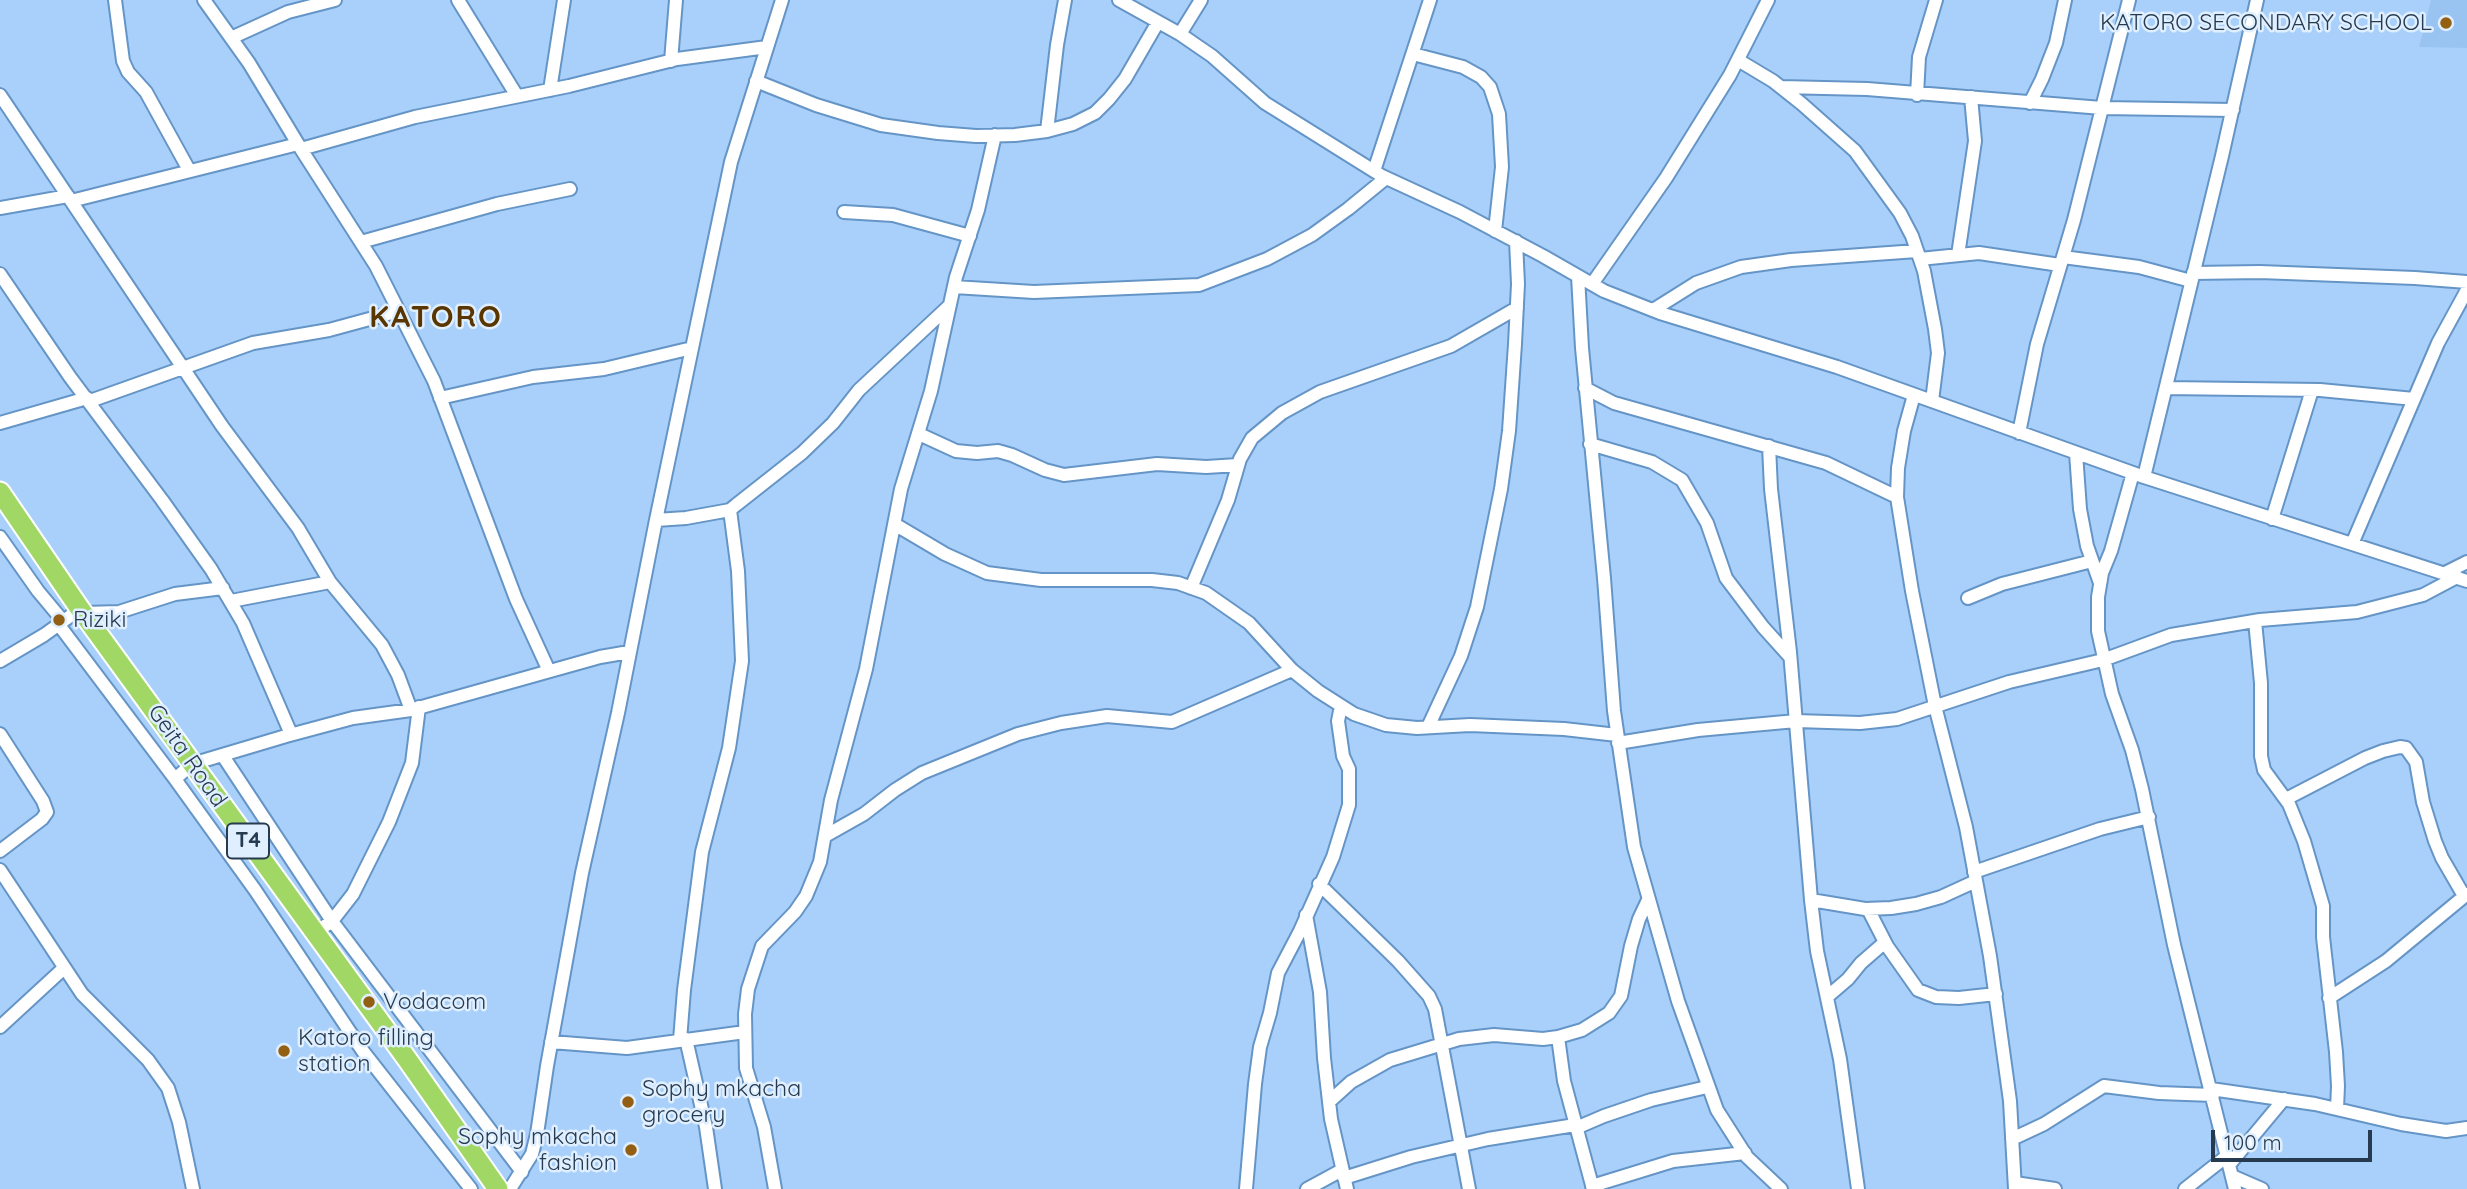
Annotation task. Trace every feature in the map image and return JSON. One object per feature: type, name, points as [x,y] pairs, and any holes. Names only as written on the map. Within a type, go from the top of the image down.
[{"type":"highway","name":"Geita Road","points":[[0,492],[82,611],[498,1189]]},
{"type":"street","points":[[115,0],[122,61],[146,92],[189,170]]},
{"type":"street","points":[[204,0],[249,63],[299,147],[376,266],[440,398],[516,599],[549,671]]},
{"type":"street","points":[[231,38],[288,12],[335,0]]},
{"type":"street","points":[[458,0],[517,96]]},
{"type":"street","points":[[550,90],[564,0]]},
{"type":"street","points":[[671,61],[676,0]]},
{"type":"street","points":[[510,1189],[531,1154],[537,1134],[582,873],[618,713],[731,162],[782,0]]},
{"type":"street","points":[[1047,131],[1065,0]]},
{"type":"street","points":[[1119,0],[1180,34],[1212,56],[1265,103],[1380,175],[1495,230],[1604,291],[1653,310],[1838,367],[2138,475],[2456,577]]},
{"type":"street","points":[[1180,34],[1201,0]]},
{"type":"street","points":[[954,287],[1034,292],[1199,285],[1267,259],[1312,235],[1348,209],[1380,175],[1430,0]]},
{"type":"street","points":[[1592,284],[1666,178],[1738,60],[1768,0]]},
{"type":"street","points":[[1917,95],[1919,57],[1936,0]]},
{"type":"street","points":[[2030,103],[2056,43],[2065,0]]},
{"type":"street","points":[[2019,433],[2037,344],[2062,261],[2129,0]]},
{"type":"street","points":[[2235,1189],[2174,945],[2149,817],[2132,750],[2103,660],[2098,631],[2098,597],[2100,583],[2166,388],[2257,0]]},
{"type":"street","points":[[756,81],[816,105],[881,125],[938,133],[995,135],[1047,131],[1073,124],[1095,113],[1125,79],[1158,22]]},
{"type":"street","points":[[0,208],[69,198],[299,147],[415,117],[550,90],[671,61],[767,47]]},
{"type":"street","points":[[1413,54],[1463,67],[1490,87],[1499,114],[1502,167],[1495,230]]},
{"type":"street","points":[[1738,60],[1781,88],[1855,151],[1900,213],[1919,255],[1936,329],[1938,353],[1932,401]]},
{"type":"street","points":[[1781,88],[1824,87],[2102,108],[2233,110]]},
{"type":"street","points":[[0,95],[222,426],[298,528],[330,582],[382,645],[415,708],[412,763],[389,822],[353,894],[332,921],[315,933]]},
{"type":"street","points":[[1958,254],[1974,152],[1971,97]]},
{"type":"street","points":[[775,1189],[764,1127],[746,1068],[748,989],[762,946],[795,912],[806,896],[820,862],[831,800],[866,669],[901,489],[919,434],[949,306],[978,210],[995,135]]},
{"type":"street","points":[[361,242],[497,204],[570,189]]},
{"type":"street","points":[[844,212],[893,215],[970,236]]},
{"type":"street","points":[[1428,727],[1461,656],[1477,607],[1489,550],[1509,431],[1517,309],[1516,241]]},
{"type":"street","points":[[1653,310],[1696,283],[1741,267],[1791,260],[1919,255],[1979,253],[2139,267],[2192,277],[2273,273],[2467,282]]},
{"type":"street","points":[[0,274],[163,499],[223,588],[243,623],[291,734]]},
{"type":"street","points":[[1578,276],[1585,388],[1617,739],[1634,847],[1678,1001],[1707,1087],[1727,1128],[1745,1153],[1781,1189]]},
{"type":"street","points":[[2352,544],[2438,343],[2467,290]]},
{"type":"street","points":[[656,520],[687,518],[730,510],[802,453],[833,423],[859,390],[949,306]]},
{"type":"street","points":[[1191,588],[1228,500],[1238,465],[1252,438],[1282,413],[1320,392],[1451,346],[1517,309]]},
{"type":"street","points":[[0,423],[185,369],[253,343],[330,330],[399,311]]},
{"type":"street","points":[[440,398],[533,377],[604,369],[692,348]]},
{"type":"street","points":[[1585,388],[1614,403],[1826,463],[1897,497]]},
{"type":"street","points":[[2166,388],[2312,390],[2414,399]]},
{"type":"street","points":[[2272,519],[2312,390]]},
{"type":"street","points":[[1914,395],[1902,443],[1897,497],[1912,591],[1935,706],[1966,827],[1996,994],[2010,1101],[2015,1186],[2055,1189]]},
{"type":"street","points":[[919,434],[956,451],[998,451],[1064,475],[1157,464],[1206,467],[1238,465]]},
{"type":"street","points":[[1590,444],[1652,462],[1682,480],[1707,523],[1726,578],[1790,657]]},
{"type":"street","points":[[1769,446],[1817,951],[1840,1059],[1858,1189]]},
{"type":"street","points":[[2076,453],[2080,509],[2100,583]]},
{"type":"street","points":[[715,1189],[706,1127],[683,1039],[684,990],[702,852],[729,748],[742,661],[738,571],[730,510]]},
{"type":"street","points":[[895,525],[945,554],[987,573],[1041,580],[1152,580],[1178,583],[1206,593],[1249,623],[1292,670],[1341,706],[1354,714],[1387,725],[1564,729],[1617,739],[1796,721],[1860,723],[1896,719],[2010,682],[2103,660],[2171,635],[2255,621],[2324,616],[2375,608],[2423,595],[2456,577],[2467,562]]},
{"type":"street","points":[[0,538],[255,890],[362,1050],[471,1189]]},
{"type":"street","points":[[1968,598],[2002,584],[2092,561]]},
{"type":"street","points":[[230,601],[330,582]]},
{"type":"street","points":[[0,661],[82,611],[119,612],[174,594],[223,588]]},
{"type":"street","points":[[2255,621],[2261,683],[2261,756],[2264,771],[2286,799],[2304,841],[2323,906],[2323,937],[2336,1052],[2337,1109]]},
{"type":"street","points":[[175,779],[192,764],[291,734],[353,718],[415,708],[629,652]]},
{"type":"street","points":[[825,836],[864,814],[922,773],[1018,734],[1107,716],[1171,722],[1292,670]]},
{"type":"street","points":[[1246,1189],[1260,1047],[1278,973],[1332,857],[1349,805],[1349,769],[1343,756],[1338,721],[1341,706]]},
{"type":"street","points":[[0,734],[47,812],[42,819],[0,851]]},
{"type":"street","points":[[2286,799],[2374,754],[2406,748],[2416,762],[2435,841],[2442,858],[2466,895],[2386,961],[2329,998]]},
{"type":"street","points":[[223,756],[332,921],[522,1172]]},
{"type":"street","points":[[1811,900],[1868,909],[1916,904],[1941,897],[1975,877],[2079,836],[2149,817]]},
{"type":"street","points":[[0,870],[82,993],[148,1060],[168,1088],[179,1122],[193,1189]]},
{"type":"street","points":[[1319,884],[1398,961],[1429,996],[1435,1009],[1469,1189]]},
{"type":"street","points":[[1330,1101],[1350,1082],[1390,1060],[1441,1044],[1494,1035],[1543,1039],[1558,1037],[1582,1030],[1609,1013],[1621,996],[1636,928],[1648,900]]},
{"type":"street","points":[[1868,909],[1884,943],[1908,980],[1918,990],[1927,995],[1959,998],[1996,994]]},
{"type":"street","points":[[1306,915],[1320,992],[1330,1101],[1345,1179]]},
{"type":"street","points":[[1827,997],[1884,943]]},
{"type":"street","points":[[0,1027],[64,968]]},
{"type":"street","points":[[551,1042],[627,1048],[745,1032]]},
{"type":"street","points":[[1558,1037],[1564,1081],[1592,1188],[1673,1161],[1745,1153]]},
{"type":"street","points":[[2012,1139],[2044,1124],[2104,1086],[2160,1093],[2212,1092],[2284,1099],[2401,1124],[2446,1131],[2467,1128]]},
{"type":"street","points":[[1307,1189],[1411,1157],[1523,1133],[1576,1127],[1651,1100],[1707,1087]]},
{"type":"street","points":[[2185,1189],[2230,1166],[2284,1099]]},
{"type":"street","points":[[2230,1166],[2262,1189]]},
{"type":"shaded area","name":"KATORO SECONDARY SCHOOL","points":[[2431,0],[2467,0],[2467,48],[2419,47]]},
{"type":"place","name":"KATORO SECONDARY SCHOOL","points":[[2446,23]]},
{"type":"place","name":"Riziki","points":[[59,620]]},
{"type":"place","name":"Vodacom","points":[[369,1002]]},
{"type":"place","name":"Katoro filling station","points":[[284,1051]]},
{"type":"place","name":"Sophy mkacha grocery","points":[[628,1102]]},
{"type":"place","name":"Sophy mkacha fashion","points":[[631,1150]]},
{"type":"district","name":"KATORO","points":[[436,318]]}]
